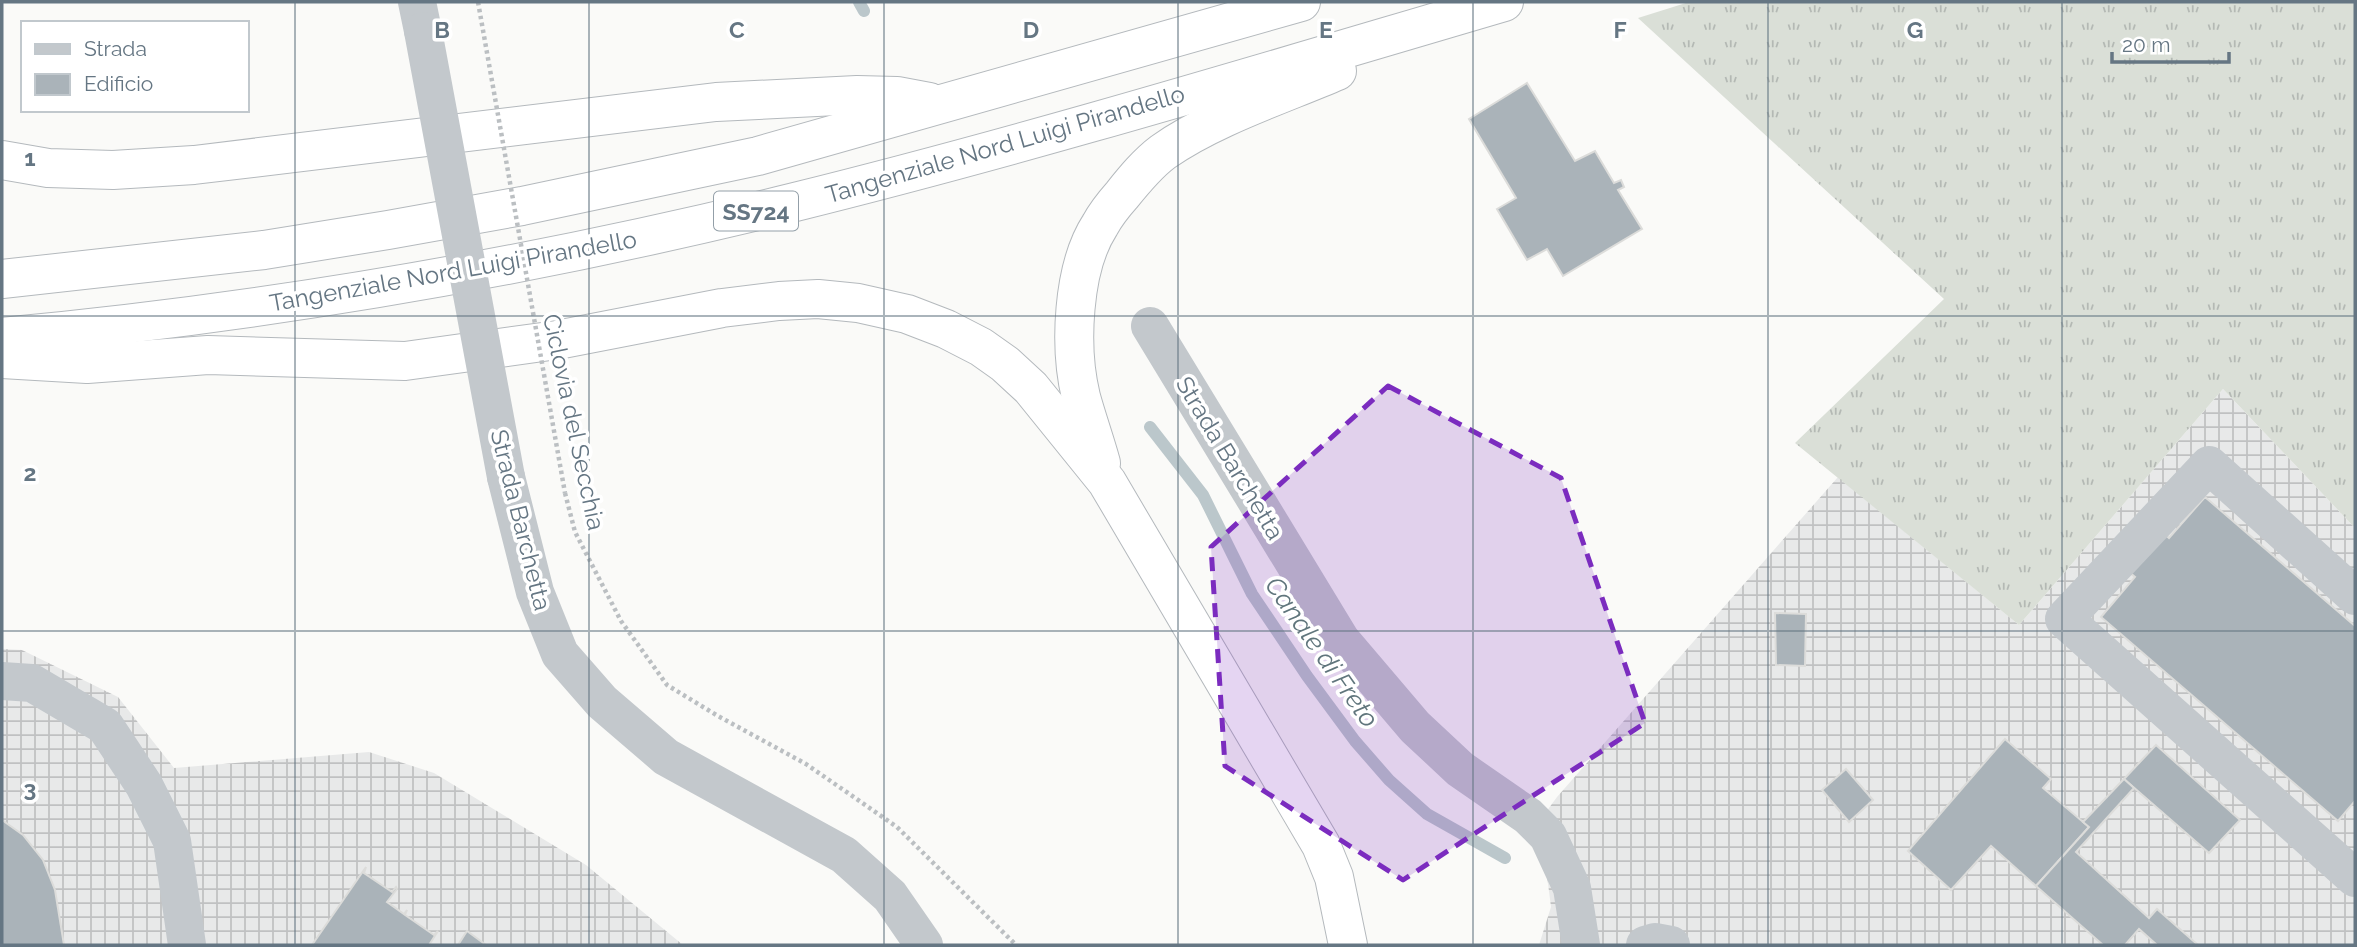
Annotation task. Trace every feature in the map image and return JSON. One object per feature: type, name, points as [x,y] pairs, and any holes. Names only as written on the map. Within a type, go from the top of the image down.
[{"type":"highway","name":"SS724","points":[[2,279],[264,250],[522,206],[758,156],[1301,2]]},
{"type":"highway","points":[[1107,482],[1081,395],[1075,317],[1079,282],[1098,227],[1137,176],[1161,154],[1207,127],[1499,3]]},
{"type":"highway","name":"Tangenziale Nord Luigi Pirandello","points":[[2,337],[222,311],[336,294],[577,251],[794,202],[909,172],[1499,3]]},
{"type":"highway","points":[[2,160],[48,168],[113,170],[194,164],[410,140],[638,110],[797,96],[897,96],[944,105]]},
{"type":"highway","points":[[2,359],[87,364],[157,357],[220,355],[405,360],[557,340],[722,308],[818,299],[858,303],[907,314],[946,329],[981,347],[1031,388],[1107,482],[1321,845],[1334,877],[1348,945]]},
{"type":"street","name":"Strada Barchetta","points":[[420,16],[506,477],[534,592],[561,654],[602,702],[666,757],[844,855],[890,895],[924,945]]},
{"type":"street","name":"Strada Barchetta","points":[[1150,326],[1340,640],[1415,727],[1460,769],[1528,816],[1548,836],[1572,888],[1581,945]]},
{"type":"street","points":[[2353,871],[2064,619],[2209,465],[2355,596]]},
{"type":"street","points":[[2,681],[32,683],[105,726],[144,785],[172,841],[187,945]]},
{"type":"street","points":[[1646,945],[1656,942],[1671,945]]},
{"type":"path","name":"Ciclovia del Secchia","points":[[478,2],[565,494],[575,532],[621,621],[667,685],[806,764],[897,827],[1016,945]]},
{"type":"highlighted area","points":[[1388,386],[1561,478],[1645,723],[1403,880],[1225,766],[1211,547]]},
{"type":"shaded area","points":[[2223,389],[2355,528],[2355,945],[1539,945],[1551,907],[1546,868],[1527,838],[1557,797],[1838,477],[2019,625]]},
{"type":"shaded area","points":[[2,649],[22,650],[118,697],[174,768],[369,752],[434,773],[586,865],[683,945],[2,945]]},
{"type":"green space","points":[[1689,2],[2355,2],[2355,528],[2223,389],[2019,625],[1795,443],[1944,299],[1638,18]]},
{"type":"building","points":[[1527,83],[1575,161],[1595,151],[1614,183],[1621,180],[1624,187],[1618,190],[1642,229],[1563,276],[1547,249],[1527,260],[1497,209],[1516,198],[1469,119]]},
{"type":"building","points":[[2205,497],[2355,626],[2355,801],[2338,821],[2101,617],[2135,577],[2124,568],[2159,529],[2169,538]]},
{"type":"building","points":[[1775,613],[1806,614],[1805,666],[1776,665]]},
{"type":"building","points":[[2005,739],[2051,779],[2043,788],[2089,827],[2036,886],[1991,846],[1951,890],[1908,851]]},
{"type":"building","points":[[2156,745],[2240,820],[2209,853],[2124,779]]},
{"type":"building","points":[[1846,769],[1873,800],[1849,822],[1822,790]]},
{"type":"building","points":[[2124,779],[2134,788],[2076,852],[2149,918],[2157,909],[2198,945],[2157,945],[2139,929],[2125,945],[2103,945],[2036,886],[2089,827],[2083,822]]},
{"type":"building","points":[[2,820],[23,835],[43,860],[55,890],[64,945],[2,945]]},
{"type":"building","points":[[366,867],[364,873],[392,892],[396,887],[387,902],[404,914],[407,910],[405,915],[434,935],[438,931],[429,945],[312,945]]},
{"type":"building","points":[[467,931],[486,945],[458,945]]},
{"type":"waterway","name":"Canale di Freto","points":[[859,2],[864,11]]},
{"type":"waterway","name":"Canale di Freto","points":[[1150,427],[1203,495],[1252,594],[1355,741],[1389,780],[1427,814],[1505,858]]}]
